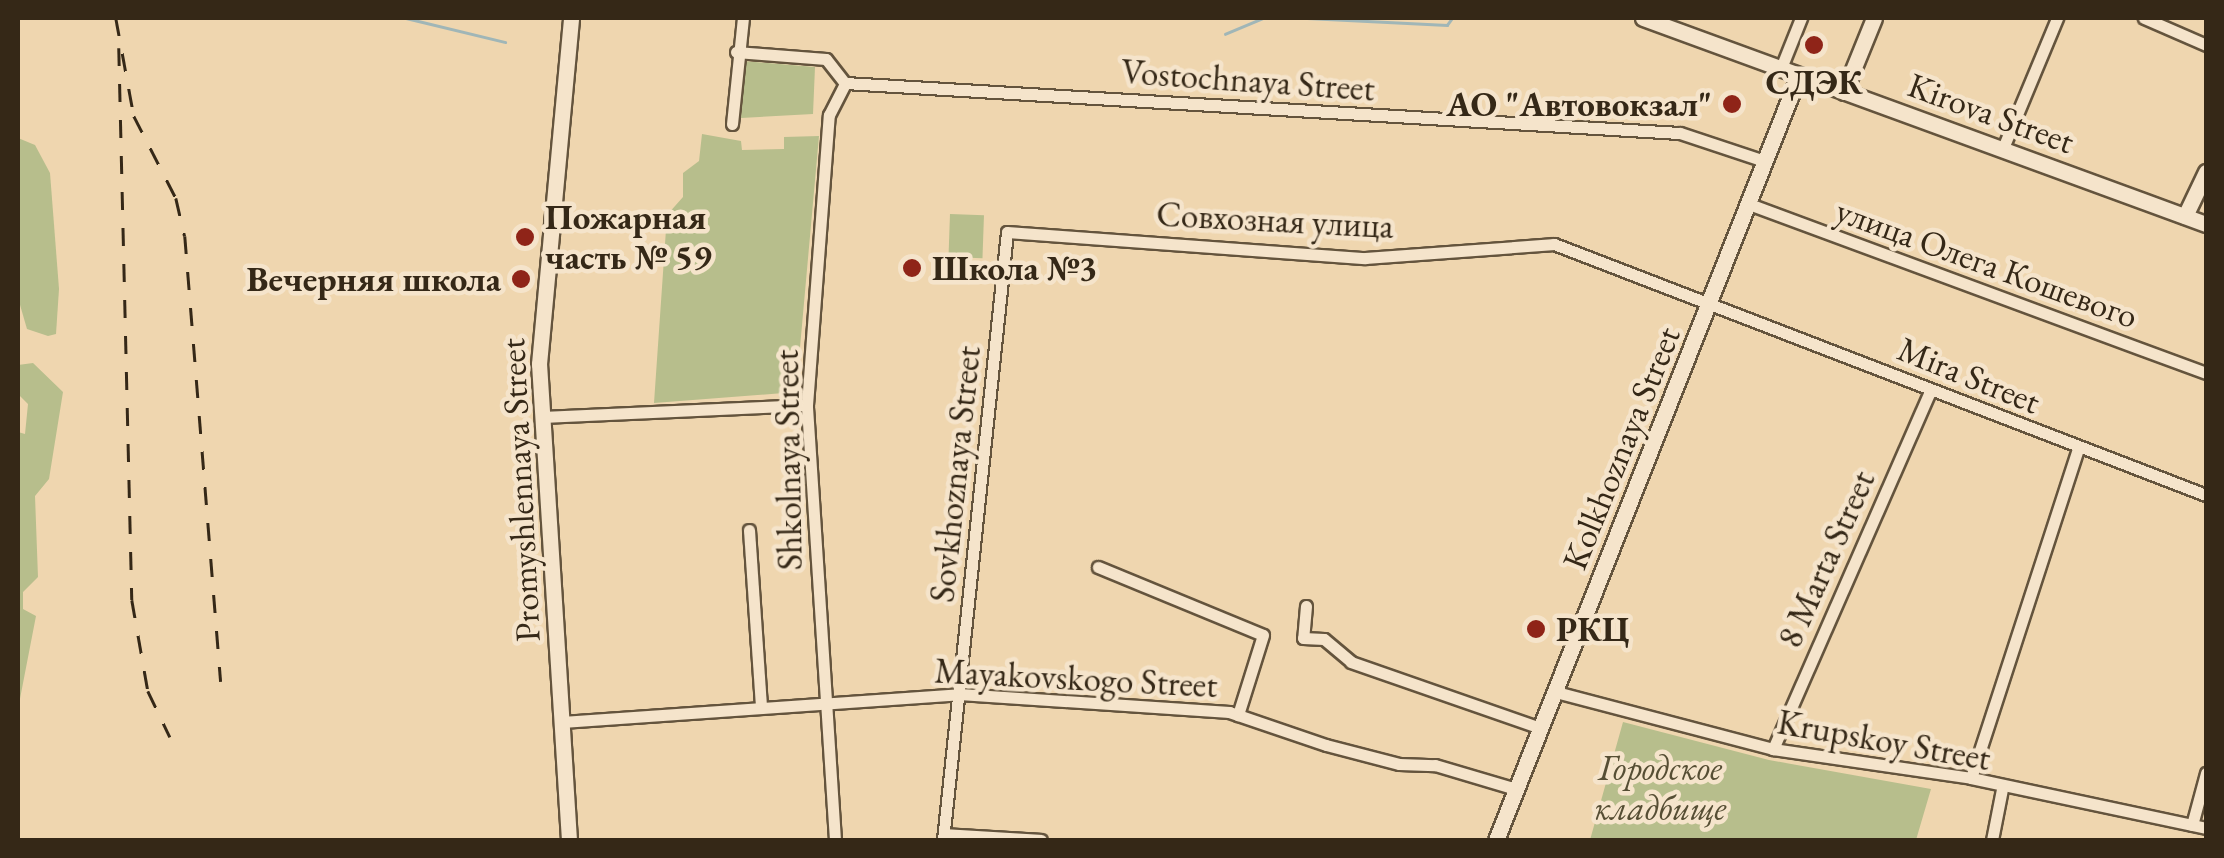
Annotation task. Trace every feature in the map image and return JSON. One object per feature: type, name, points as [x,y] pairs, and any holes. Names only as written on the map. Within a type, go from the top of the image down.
[{"type":"main road","name":"Promyshlennaya Street","points":[[569,840],[538,364],[572,18]]},
{"type":"main road","name":"Kirova Street","points":[[1643,18],[2206,224]]},
{"type":"main road","points":[[1844,92],[1874,18]]},
{"type":"main road","name":"Kolkhoznaya Street","points":[[1496,840],[1713,300],[1798,77]]},
{"type":"main road","points":[[2185,216],[2206,172]]},
{"type":"street","points":[[732,124],[742,18]]},
{"type":"street","points":[[1781,68],[1802,18]]},
{"type":"street","points":[[2003,148],[2057,18]]},
{"type":"street","points":[[2144,18],[2206,46]]},
{"type":"street","name":"Vostochnaya Street","points":[[736,52],[826,59],[845,82],[1680,133],[1764,161]]},
{"type":"street","name":"Shkolnaya Street","points":[[835,840],[806,405],[830,115],[845,82]]},
{"type":"street","name":"улица Олега Кошевого","points":[[1749,204],[2206,373]]},
{"type":"street","name":"Sovkhoznaya Street","points":[[944,837],[1008,232],[1364,258],[1540,245]]},
{"type":"street","name":"Mira Street","points":[[1540,245],[1592,255],[1713,300],[1930,391],[2206,495]]},
{"type":"street","name":"8 Marta Street","points":[[1773,749],[1930,391]]},
{"type":"street","points":[[542,417],[806,405]]},
{"type":"street","points":[[1971,778],[2078,448]]},
{"type":"street","points":[[748,530],[761,708]]},
{"type":"street","points":[[1098,567],[1263,635],[1238,715]]},
{"type":"street","points":[[1306,606],[1303,638],[1324,638],[1351,662],[1540,728]]},
{"type":"street","name":"Krupskoy Street","points":[[1556,692],[1773,749],[1971,778],[2002,789],[2206,828]]},
{"type":"street","name":"Mayakovskogo Street","points":[[562,722],[959,694],[1238,715],[1399,764],[1435,765],[1516,790]]},
{"type":"street","points":[[2192,825],[2206,773]]},
{"type":"street","points":[[1992,840],[2002,789]]},
{"type":"street","points":[[944,837],[1041,840]]},
{"type":"green space","points":[[743,61],[815,67],[813,114],[741,118]]},
{"type":"green space","points":[[702,134],[741,141],[742,150],[784,149],[784,137],[819,136],[796,392],[654,403],[667,215],[683,197],[683,173],[699,161]]},
{"type":"green space","points":[[18,138],[35,145],[50,173],[59,289],[56,334],[48,336],[27,329],[18,298]]},
{"type":"green space","points":[[950,214],[984,215],[982,258],[948,257]]},
{"type":"green space","points":[[33,363],[63,392],[49,479],[35,496],[38,577],[23,592],[23,609],[36,616],[18,709],[18,432],[25,434],[28,404],[18,394],[18,365]]},
{"type":"green space","name":"Городское кладбище","points":[[1623,722],[1769,760],[1931,789],[1916,840],[1590,840]]},
{"type":"waterway","points":[[406,18],[505,42]]},
{"type":"waterway","points":[[1225,34],[1263,18]]},
{"type":"waterway","points":[[1307,18],[1447,25],[1452,18]]},
{"type":"railway","points":[[116,18],[134,116],[176,198],[185,236],[221,682]]},
{"type":"railway","points":[[119,48],[132,600],[148,691],[170,737]]},
{"type":"place","name":"СДЭК","points":[[1814,45]]},
{"type":"place","name":"АО \"Автовокзал\"","points":[[1732,104]]},
{"type":"place","name":"Пожарная часть № 59","points":[[525,237]]},
{"type":"place","name":"Школа №3","points":[[912,268]]},
{"type":"place","name":"Вечерняя школа","points":[[521,279]]},
{"type":"place","name":"РКЦ","points":[[1536,629]]}]
